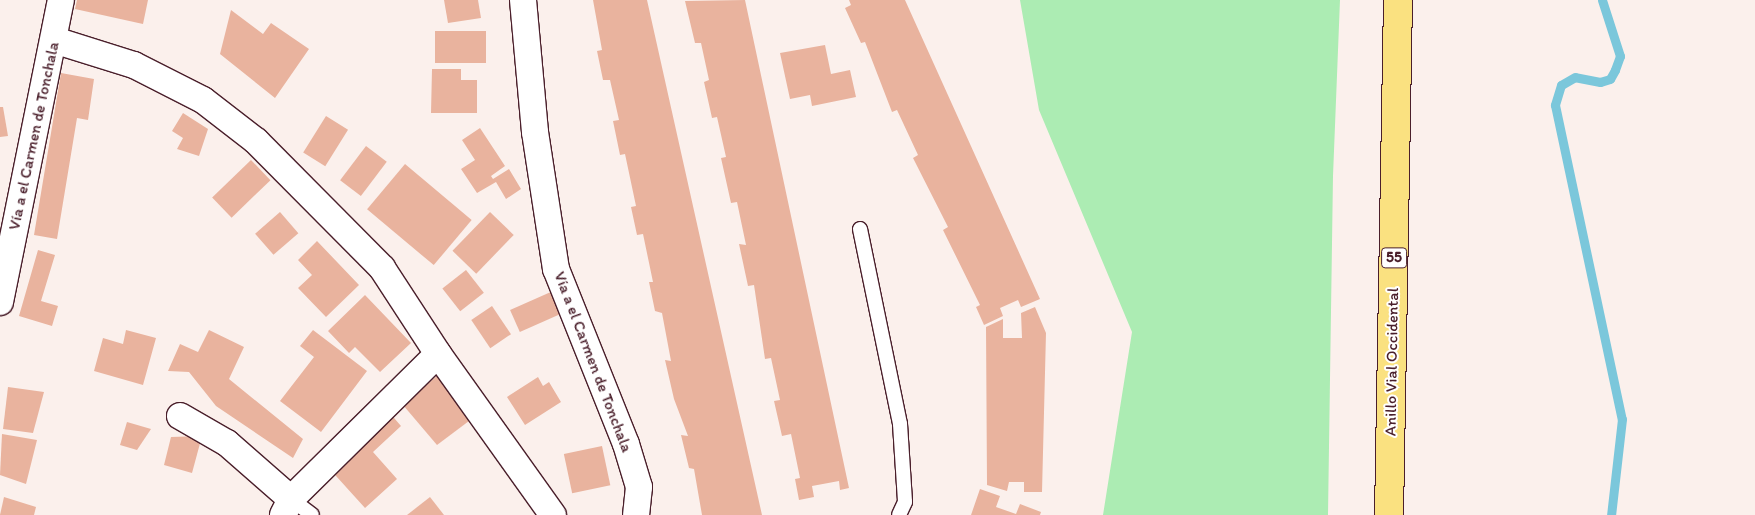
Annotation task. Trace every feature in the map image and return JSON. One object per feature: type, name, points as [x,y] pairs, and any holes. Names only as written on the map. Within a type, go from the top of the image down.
[{"type":"highway","name":"Anillo Vial Occidental","points":[[1389,515],[1398,0]]},
{"type":"street","name":"Vía a el Carmen de Tonchala","points":[[0,302],[61,0]]},
{"type":"street","name":"Vía a el Carmen de Tonchala","points":[[523,0],[535,132],[556,269],[626,444],[639,487],[636,515]]},
{"type":"street","points":[[54,40],[134,65],[204,100],[256,141],[382,268],[438,354],[553,515]]},
{"type":"street","points":[[180,416],[226,442],[287,507],[438,354]]},
{"type":"lane","points":[[860,229],[900,424],[905,502],[899,515]]},
{"type":"lane","points":[[287,507],[312,515]]},
{"type":"green space","points":[[1020,0],[1340,0],[1333,176],[1328,515],[1103,515],[1132,332],[1039,110]]},
{"type":"building","points":[[77,0],[148,0],[143,24],[75,9]]},
{"type":"building","points":[[444,0],[478,0],[481,18],[448,23]]},
{"type":"building","points":[[593,0],[647,0],[762,515],[702,515],[694,469],[689,468],[681,435],[688,436],[674,399],[665,360],[671,361],[662,313],[655,311],[649,282],[653,282],[643,234],[637,235],[631,207],[636,206],[625,154],[620,155],[613,121],[619,120],[610,80],[603,80],[597,51],[602,50]]},
{"type":"building","points":[[745,0],[849,488],[840,490],[839,481],[812,486],[814,497],[799,500],[795,479],[800,478],[791,434],[782,436],[774,401],[780,400],[771,358],[765,359],[754,285],[748,286],[739,244],[746,245],[737,202],[731,203],[721,158],[726,157],[717,117],[712,118],[704,82],[709,80],[701,43],[695,43],[685,1]]},
{"type":"building","points":[[849,0],[905,0],[1040,299],[1021,307],[1018,300],[1000,308],[1003,316],[984,325],[976,307],[980,305],[943,230],[948,227],[913,158],[918,155],[897,110],[892,112],[865,42],[861,43],[845,8],[851,5]]},
{"type":"building","points":[[231,10],[263,34],[271,23],[309,49],[275,98],[220,54]]},
{"type":"building","points":[[435,31],[486,31],[486,63],[435,63]]},
{"type":"building","points":[[825,45],[831,74],[850,70],[856,97],[812,106],[810,95],[790,99],[780,53]]},
{"type":"building","points":[[432,69],[461,69],[461,80],[477,80],[477,113],[431,113]]},
{"type":"building","points":[[61,73],[94,79],[88,120],[77,118],[57,239],[34,235]]},
{"type":"building","points":[[0,107],[3,107],[8,136],[0,137]]},
{"type":"building","points":[[183,113],[208,129],[199,156],[177,149],[183,138],[172,131]]},
{"type":"building","points":[[326,116],[348,130],[325,166],[303,152]]},
{"type":"building","points":[[480,128],[505,166],[491,176],[493,179],[509,169],[521,189],[506,199],[496,182],[477,193],[461,169],[475,160],[462,140]]},
{"type":"building","points":[[366,146],[387,162],[361,196],[340,180]]},
{"type":"building","points":[[251,160],[270,180],[232,218],[212,198]]},
{"type":"building","points":[[405,164],[472,220],[434,265],[367,209]]},
{"type":"building","points":[[280,212],[298,233],[273,255],[255,234]]},
{"type":"building","points":[[490,212],[514,235],[476,274],[452,251]]},
{"type":"building","points":[[317,241],[359,285],[326,317],[298,288],[312,275],[298,260]]},
{"type":"building","points":[[38,250],[55,255],[41,301],[58,306],[52,326],[19,316]]},
{"type":"building","points":[[466,270],[484,293],[460,311],[442,288]]},
{"type":"building","points":[[553,291],[563,313],[520,332],[510,310]]},
{"type":"building","points":[[365,295],[411,343],[380,372],[355,347],[349,353],[328,331]]},
{"type":"building","points":[[492,306],[511,334],[490,348],[471,320]]},
{"type":"building","points":[[1035,307],[1046,333],[1042,492],[1024,492],[1024,482],[1009,482],[1007,491],[987,485],[986,327],[1003,319],[1003,338],[1022,338],[1021,313]]},
{"type":"building","points":[[126,330],[156,338],[143,385],[94,371],[103,338],[123,344]]},
{"type":"building","points":[[209,330],[244,347],[229,379],[303,439],[293,458],[216,406],[189,372],[168,371],[180,344],[198,352]]},
{"type":"building","points":[[313,330],[367,371],[321,432],[280,401],[314,357],[300,346]]},
{"type":"building","points":[[438,375],[469,421],[437,445],[403,405]]},
{"type":"building","points":[[538,377],[543,386],[549,382],[561,402],[525,425],[507,397]]},
{"type":"building","points":[[8,387],[44,392],[33,433],[3,429]]},
{"type":"building","points":[[388,411],[401,426],[373,452],[397,479],[365,508],[327,466]]},
{"type":"building","points":[[127,422],[151,429],[137,450],[120,445]]},
{"type":"building","points":[[2,434],[37,440],[26,484],[0,475]]},
{"type":"building","points":[[202,436],[192,473],[164,465],[171,437]]},
{"type":"building","points":[[602,446],[610,485],[572,493],[564,454]]},
{"type":"building","points":[[980,489],[1000,496],[996,507],[1016,514],[1020,504],[1041,512],[1040,515],[971,515]]},
{"type":"building","points":[[4,497],[36,507],[34,515],[0,515]]},
{"type":"building","points":[[430,497],[444,515],[407,515]]},
{"type":"waterway","points":[[1602,0],[1620,56],[1615,70],[1610,79],[1600,82],[1575,77],[1561,85],[1555,105],[1622,419],[1611,515]]}]
